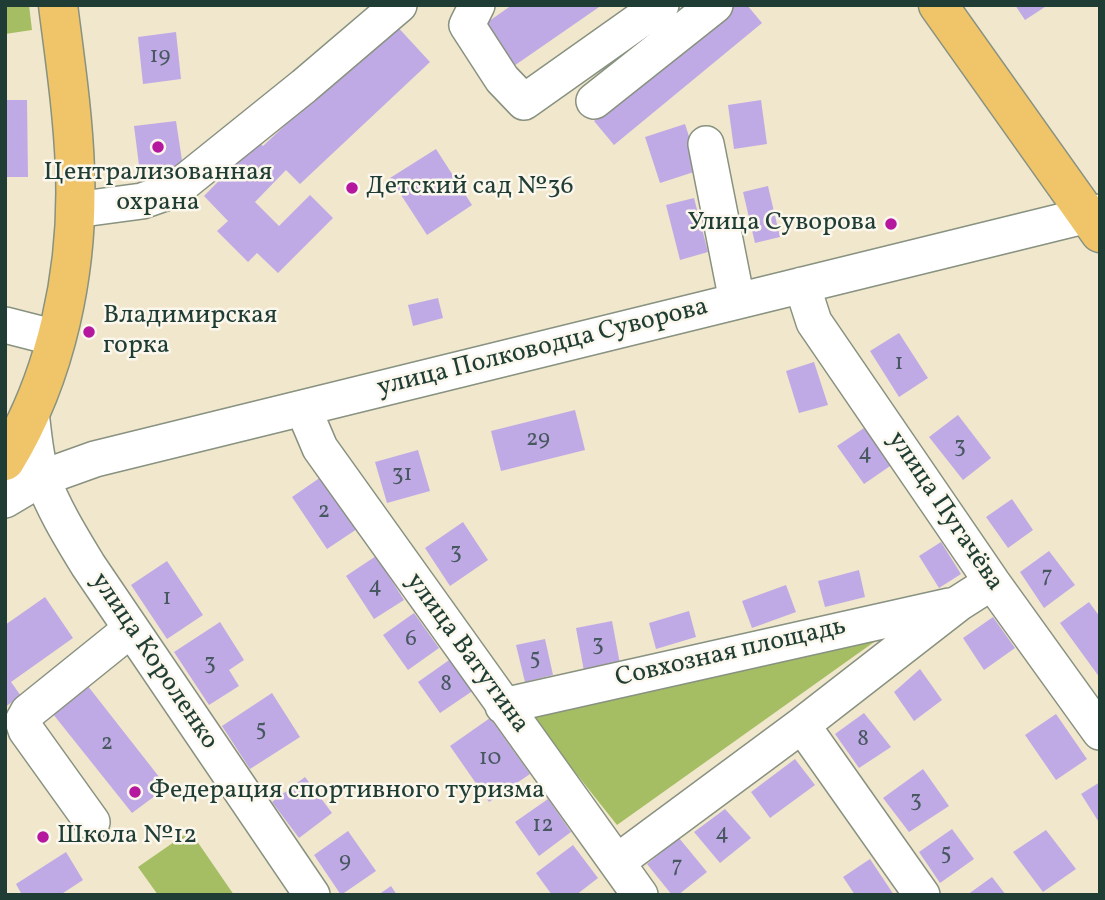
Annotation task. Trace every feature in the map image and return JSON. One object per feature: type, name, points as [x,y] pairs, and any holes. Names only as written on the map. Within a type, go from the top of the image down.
[{"type":"main road","points":[[7,489],[56,338],[69,274],[75,210],[75,169],[58,5]]},
{"type":"main road","points":[[938,5],[1095,220]]},
{"type":"street","points":[[75,210],[142,201],[176,189],[399,5]]},
{"type":"street","points":[[477,5],[467,25],[502,79],[524,102],[661,5]]},
{"type":"street","points":[[594,101],[715,5]]},
{"type":"street","points":[[706,144],[737,301]]},
{"type":"street","name":"улица Полководца Суворова","points":[[7,489],[94,459],[802,285],[1095,220]]},
{"type":"street","name":"улица Пугачёва","points":[[802,285],[814,322],[992,582],[1100,732]]},
{"type":"street","points":[[5,325],[56,338]]},
{"type":"street","name":"улица Ватутина","points":[[303,408],[320,448],[640,895]]},
{"type":"street","name":"улица Короленко","points":[[31,412],[42,478],[61,521],[88,565],[312,895]]},
{"type":"street","name":"Совхозная площадь","points":[[617,862],[802,725],[959,603],[992,582]]},
{"type":"street","name":"Совхозная площадь","points":[[503,706],[959,603]]},
{"type":"street","points":[[92,822],[26,730],[23,721],[28,712],[131,629]]},
{"type":"street","points":[[802,725],[922,895]]},
{"type":"green space","points":[[5,5],[29,5],[32,30],[5,34]]},
{"type":"green space","points":[[905,620],[617,825],[529,714]]},
{"type":"green space","points":[[190,831],[234,895],[158,895],[138,867]]},
{"type":"building","points":[[512,5],[602,5],[511,68],[482,26]]},
{"type":"building","points":[[734,5],[747,5],[762,23],[614,145],[594,121]]},
{"type":"building","points":[[1015,5],[1048,5],[1025,20]]},
{"type":"building","points":[[394,23],[430,62],[300,184],[286,170],[255,202],[279,226],[310,195],[333,218],[278,273],[257,253],[248,262],[217,231],[228,221],[204,196],[258,141],[263,146]]},
{"type":"building","points":[[176,32],[181,79],[143,84],[138,37]]},
{"type":"building","points":[[5,100],[27,100],[28,177],[5,177]]},
{"type":"building","points":[[761,100],[767,144],[734,149],[728,105]]},
{"type":"building","name":"Централизованная охрана","points":[[176,121],[183,167],[140,173],[134,126]]},
{"type":"building","points":[[685,124],[700,170],[660,183],[645,137]]},
{"type":"building","points":[[436,149],[472,205],[427,235],[390,178]]},
{"type":"building","points":[[768,186],[780,237],[755,243],[743,192]]},
{"type":"building","points":[[694,198],[708,252],[680,260],[666,205]]},
{"type":"building","points":[[438,298],[443,318],[413,326],[408,305]]},
{"type":"building","points":[[899,333],[928,378],[899,397],[870,351]]},
{"type":"building","points":[[814,362],[828,405],[799,413],[786,371]]},
{"type":"building","points":[[575,410],[585,450],[501,471],[491,431]]},
{"type":"building","points":[[958,415],[991,458],[963,480],[929,437]]},
{"type":"building","points":[[867,426],[893,464],[864,484],[837,446]]},
{"type":"building","points":[[418,450],[430,491],[387,503],[375,462]]},
{"type":"building","points":[[321,477],[357,529],[327,549],[292,497]]},
{"type":"building","points":[[1012,499],[1033,530],[1008,548],[986,517]]},
{"type":"building","points":[[463,522],[488,560],[450,586],[425,548]]},
{"type":"building","points":[[941,542],[961,574],[939,588],[919,556]]},
{"type":"building","points":[[1049,551],[1075,585],[1044,608],[1020,572]]},
{"type":"building","points":[[376,556],[404,600],[374,619],[346,576]]},
{"type":"building","points":[[167,561],[203,615],[167,639],[131,585]]},
{"type":"building","points":[[859,570],[865,597],[825,607],[818,581]]},
{"type":"building","points":[[786,585],[796,612],[752,628],[742,601]]},
{"type":"building","points":[[45,597],[73,638],[11,682],[21,696],[5,707],[5,625]]},
{"type":"building","points":[[1089,602],[1100,617],[1100,678],[1060,623]]},
{"type":"building","points":[[689,611],[696,637],[656,649],[649,623]]},
{"type":"building","points":[[414,613],[439,648],[408,670],[383,635]]},
{"type":"building","points":[[993,617],[1015,648],[984,670],[963,638]]},
{"type":"building","points":[[612,621],[620,664],[584,671],[576,628]]},
{"type":"building","points":[[220,622],[244,660],[229,670],[239,686],[209,705],[174,652]]},
{"type":"building","points":[[545,639],[553,675],[525,682],[516,645]]},
{"type":"building","points":[[452,658],[474,690],[440,713],[418,682]]},
{"type":"building","points":[[920,669],[942,700],[914,721],[894,692]]},
{"type":"building","points":[[80,676],[167,787],[132,813],[45,704]]},
{"type":"building","points":[[272,693],[300,737],[250,769],[222,726]]},
{"type":"building","points":[[864,713],[891,747],[859,768],[835,734]]},
{"type":"building","points":[[1056,714],[1087,759],[1056,780],[1025,735]]},
{"type":"building","points":[[490,718],[530,774],[489,802],[450,746]]},
{"type":"building","points":[[795,759],[815,785],[770,818],[751,792]]},
{"type":"building","points":[[923,769],[949,806],[909,832],[883,798]]},
{"type":"building","points":[[305,777],[332,813],[299,838],[272,802]]},
{"type":"building","points":[[1100,782],[1100,824],[1081,794]]},
{"type":"building","points":[[548,799],[571,832],[539,856],[515,822]]},
{"type":"building","points":[[725,809],[751,838],[720,863],[694,832]]},
{"type":"building","points":[[952,829],[974,859],[940,883],[919,852]]},
{"type":"building","points":[[1046,830],[1076,869],[1043,892],[1013,852]]},
{"type":"building","points":[[348,831],[376,871],[341,895],[314,855]]},
{"type":"building","points":[[679,838],[707,872],[678,895],[672,895],[647,864]]},
{"type":"building","points":[[573,845],[598,878],[576,895],[552,895],[536,873]]},
{"type":"building","points":[[66,852],[83,880],[60,895],[22,895],[16,884]]},
{"type":"building","points":[[870,859],[894,895],[855,895],[843,877]]},
{"type":"building","points":[[992,877],[1006,895],[967,895]]},
{"type":"building","points":[[391,886],[397,895],[378,895]]},
{"type":"place","name":"Централизованная охрана","points":[[158,147]]},
{"type":"place","name":"Детский сад №36","points":[[352,188]]},
{"type":"place","name":"Улица Суворова","points":[[891,224]]},
{"type":"place","name":"Владимирская горка","points":[[89,332]]},
{"type":"place","name":"Федерация спортивного туризма","points":[[135,792]]},
{"type":"place","name":"Школа №12","points":[[43,837]]}]
